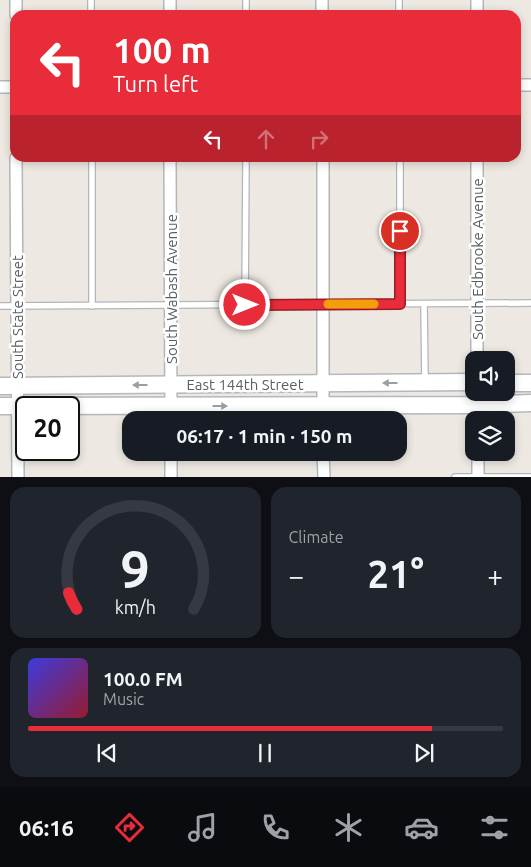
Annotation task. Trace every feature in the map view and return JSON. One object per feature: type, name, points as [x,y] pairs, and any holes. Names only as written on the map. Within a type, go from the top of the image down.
[{"type":"street","name":"South State Street","points":[[16,162],[17,396]]},
{"type":"street","name":"South Wabash Avenue","points":[[170,162],[171,411]]},
{"type":"street","points":[[323,162],[323,411]]},
{"type":"street","name":"South Edbrooke Avenue","points":[[477,162],[477,351]]},
{"type":"street","name":"East 144th Street","points":[[0,386],[465,382]]},
{"type":"street","points":[[515,383],[531,383]]},
{"type":"street","name":"East 144th Street","points":[[367,411],[531,403]]},
{"type":"street","name":"East 144th Street","points":[[0,406],[15,406]]},
{"type":"street","name":"East 144th Street","points":[[80,409],[127,411]]},
{"type":"street","name":"South State Street","points":[[18,461],[18,477]]},
{"type":"street","points":[[171,461],[171,477]]},
{"type":"street","points":[[324,461],[324,477]]},
{"type":"street","points":[[478,461],[478,477]]},
{"type":"lane","points":[[92,162],[92,306]]},
{"type":"lane","points":[[245,305],[246,162]]},
{"type":"lane","points":[[400,162],[400,304]]},
{"type":"lane","points":[[0,306],[531,303]]},
{"type":"lane","points":[[424,304],[425,383]]},
{"type":"lane","points":[[455,477],[531,477]]},
{"type":"slow traffic","points":[[328,304],[374,304]]},
{"type":"route","points":[[245,305],[400,304],[400,231]]}]
